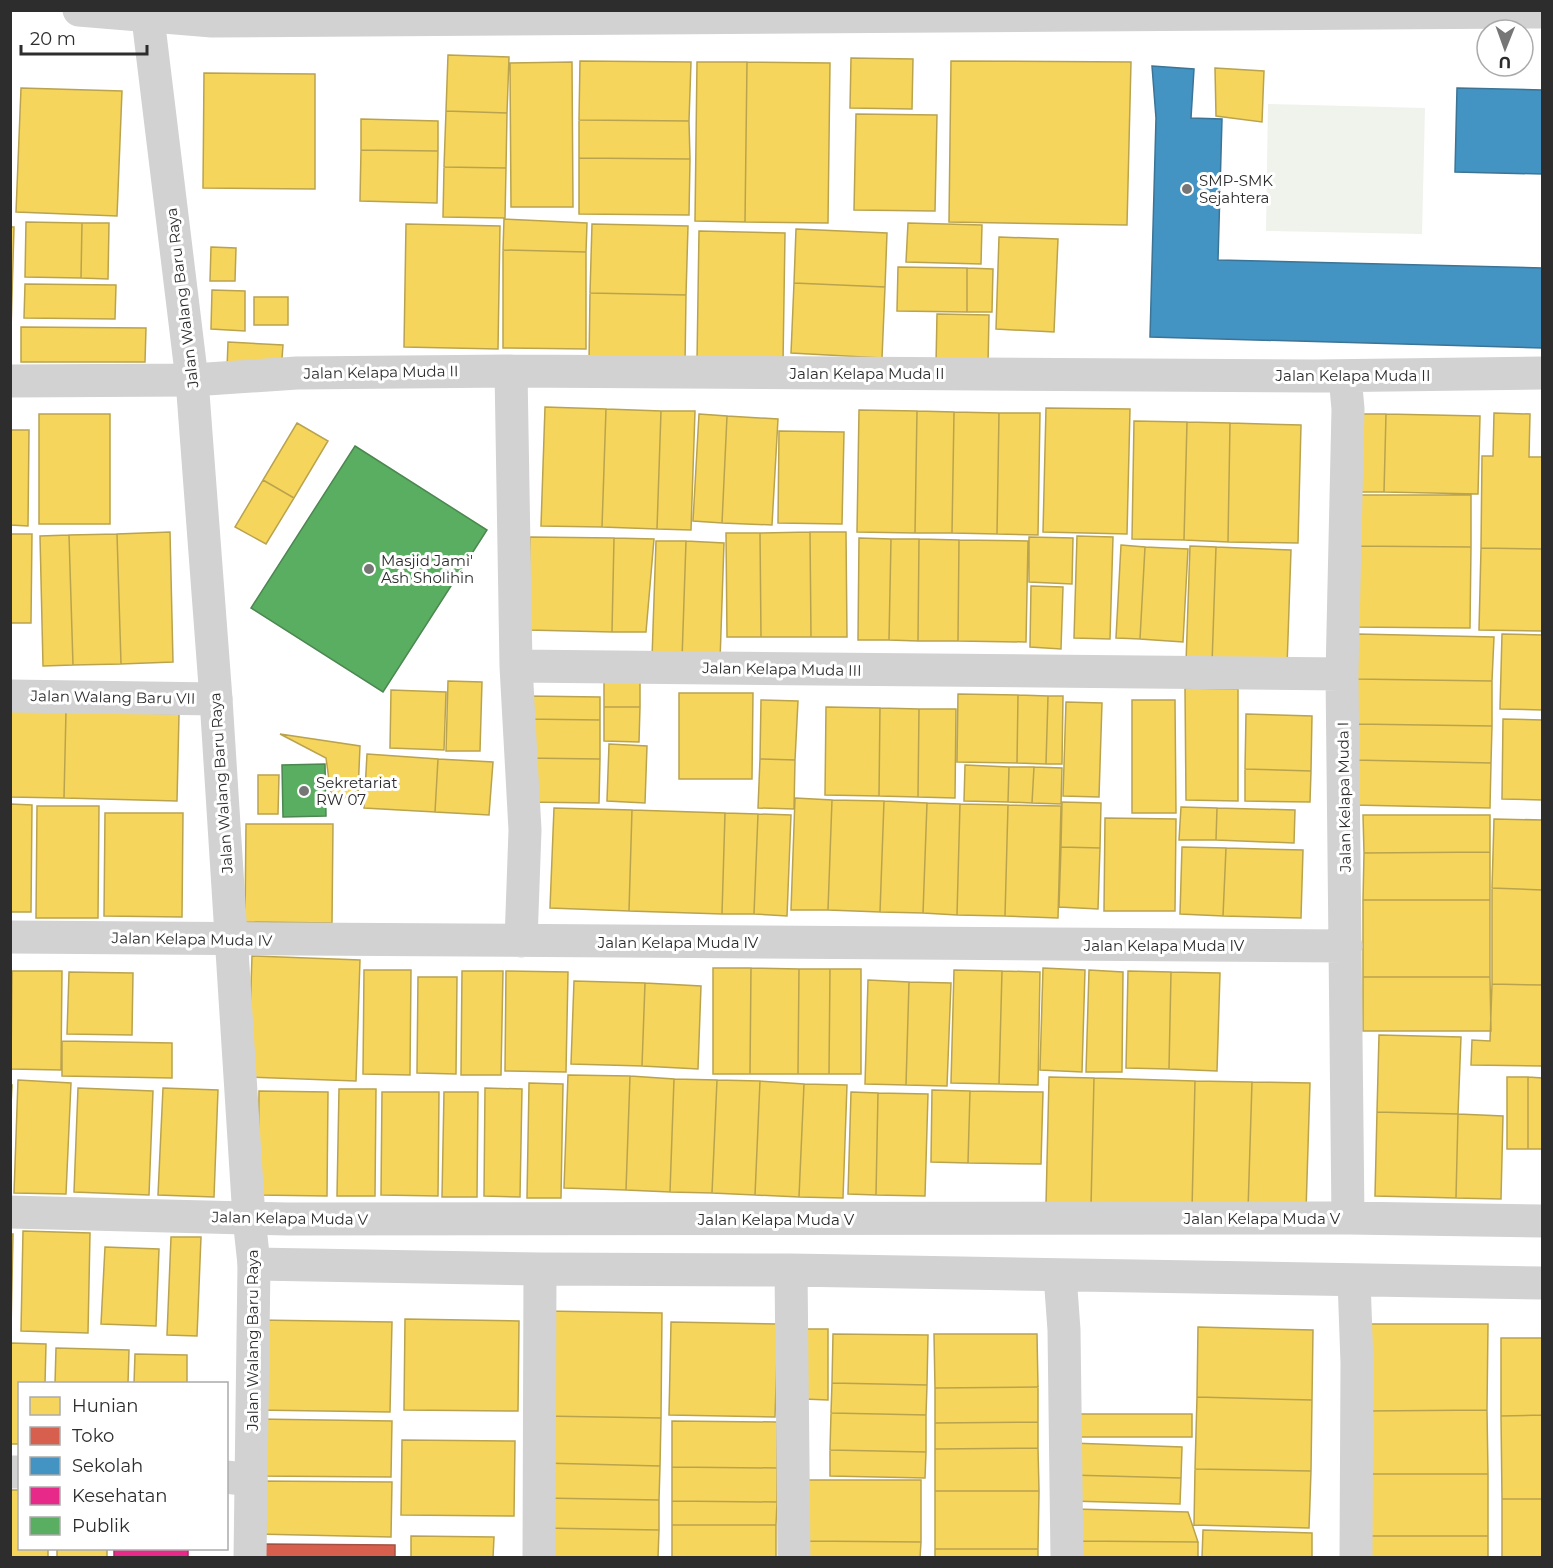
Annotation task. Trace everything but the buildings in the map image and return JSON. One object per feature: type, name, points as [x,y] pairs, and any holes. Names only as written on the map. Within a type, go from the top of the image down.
[{"type":"street","points":[[78,10],[148,13],[181,20],[224,21],[1542,12]]},
{"type":"street","name":"Jalan Walang Baru Raya","points":[[148,13],[192,380],[254,1264],[239,1478],[250,1557]]},
{"type":"street","points":[[511,371],[516,666],[525,830],[521,941]]},
{"type":"street","name":"Jalan Kelapa Muda II","points":[[10,381],[192,380],[297,373],[511,371],[1345,376],[1542,373]]},
{"type":"street","name":"Jalan Kelapa Muda I","points":[[1345,376],[1348,409],[1342,674],[1348,1218]]},
{"type":"street","name":"Jalan Kelapa Muda III","points":[[516,666],[1342,674]]},
{"type":"street","name":"Jalan Walang Baru VII","points":[[10,696],[216,699]]},
{"type":"street","name":"Jalan Kelapa Muda IV","points":[[10,937],[1346,946]]},
{"type":"street","name":"Jalan Kelapa Muda V","points":[[10,1212],[249,1218],[1348,1218],[1542,1221]]},
{"type":"street","points":[[254,1264],[540,1269],[791,1270],[1542,1283]]},
{"type":"street","points":[[539,1557],[540,1269]]},
{"type":"street","points":[[791,1270],[794,1557]]},
{"type":"street","points":[[1060,1275],[1064,1330],[1067,1557]]},
{"type":"street","points":[[1354,1280],[1357,1363],[1356,1557]]},
{"type":"shaded area","points":[[1268,104],[1425,108],[1422,234],[1266,231]]},
{"type":"place","name":"SMP-SMK Sejahtera","points":[[1187,189]]},
{"type":"place","name":"Masjid Jami' Ash Sholihin","points":[[369,569]]},
{"type":"place","name":"Sekretariat RW 07","points":[[304,791]]}]
